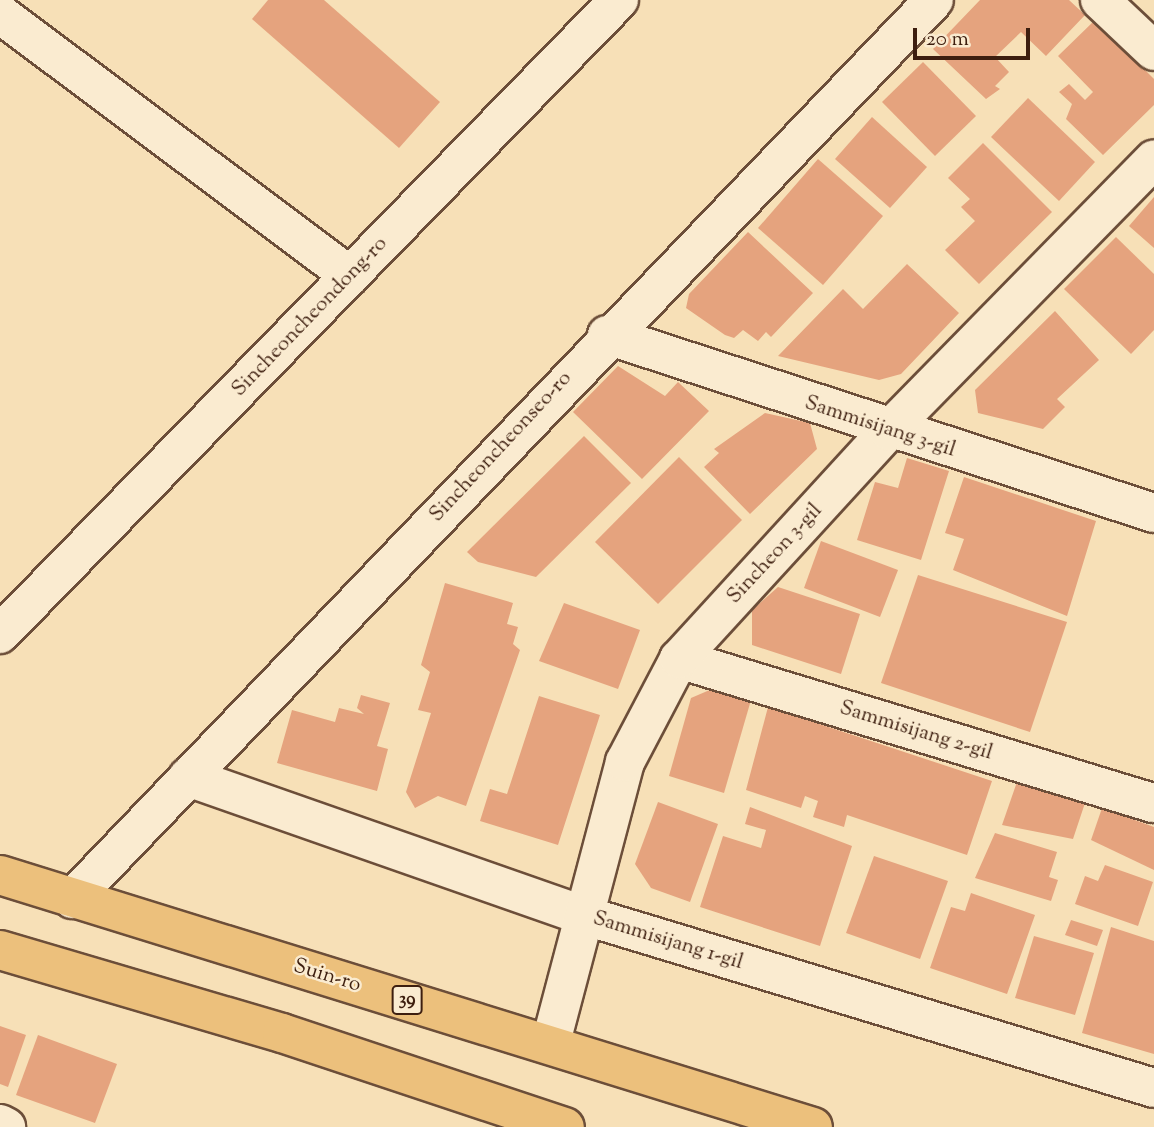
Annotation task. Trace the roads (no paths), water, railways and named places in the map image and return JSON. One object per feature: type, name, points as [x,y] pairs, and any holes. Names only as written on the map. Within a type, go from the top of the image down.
[{"type":"main road","name":"Suin-ro","points":[[0,876],[551,1042],[813,1127]]},
{"type":"main road","points":[[0,950],[282,1033],[565,1127]]},
{"type":"street","name":"Sincheoncheondong-ro","points":[[0,634],[619,0]]},
{"type":"street","name":"Sincheoncheonseo-ro","points":[[72,899],[607,335],[934,0]]},
{"type":"street","points":[[1100,0],[1154,51]]},
{"type":"street","points":[[0,14],[350,276]]},
{"type":"street","name":"Sincheon 3-gil","points":[[551,1042],[625,762],[679,659],[888,431],[1154,159]]},
{"type":"street","name":"Sammisijang 3-gil","points":[[607,335],[888,431],[1154,513]]},
{"type":"street","name":"Sammisijang 2-gil","points":[[679,659],[1154,803]]},
{"type":"street","name":"Sammisijang 1-gil","points":[[188,777],[586,916],[1154,1088]]},
{"type":"street","points":[[0,1124],[6,1127]]}]
